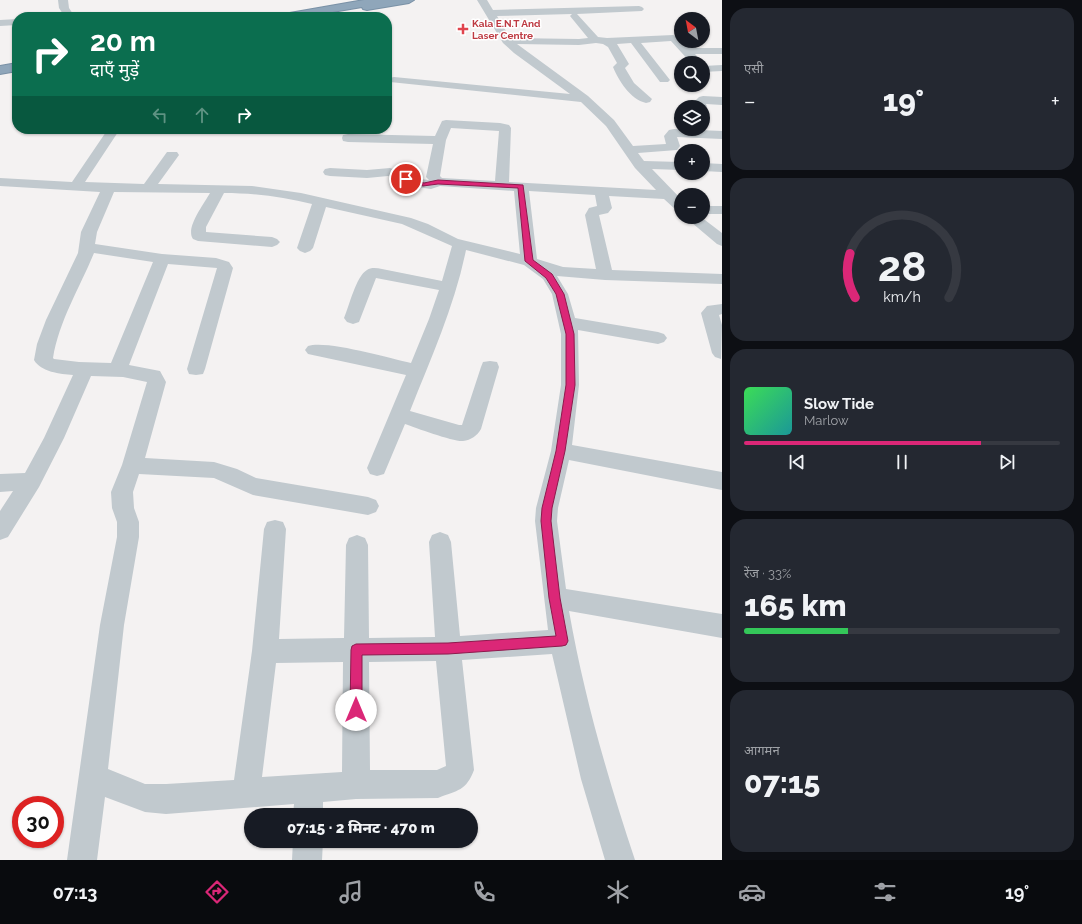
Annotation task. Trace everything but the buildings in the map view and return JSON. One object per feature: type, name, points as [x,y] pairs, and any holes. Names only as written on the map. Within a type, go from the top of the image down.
[{"type":"highway","points":[[313,12],[382,0]]},
{"type":"highway","points":[[342,12],[409,0]]},
{"type":"highway","points":[[0,70],[12,68]]},
{"type":"highway","points":[[0,76],[12,74]]},
{"type":"street","points":[[63,0],[66,12]]},
{"type":"street","points":[[482,0],[507,41],[518,52],[584,99],[610,123],[640,165],[674,201]]},
{"type":"street","points":[[489,13],[639,9]]},
{"type":"street","points":[[575,16],[594,40]]},
{"type":"street","points":[[0,23],[12,25]]},
{"type":"street","points":[[0,30],[12,27]]},
{"type":"street","points":[[507,41],[579,42],[594,40],[609,41],[673,38],[678,41],[691,56]]},
{"type":"street","points":[[633,39],[664,80]]},
{"type":"street","points":[[609,41],[623,64],[620,67],[624,79],[632,90],[646,99]]},
{"type":"street","points":[[687,52],[722,50]]},
{"type":"street","points":[[710,69],[722,68]]},
{"type":"street","points":[[394,80],[584,99]]},
{"type":"street","points":[[710,100],[722,101]]},
{"type":"street","points":[[438,182],[433,177],[440,140],[447,123],[504,127],[506,131],[502,185]]},
{"type":"street","points":[[630,150],[672,147],[670,136],[674,133]]},
{"type":"street","points":[[75,186],[111,134]]},
{"type":"street","points":[[348,138],[440,140]]},
{"type":"street","points":[[148,189],[172,155]]},
{"type":"street","points":[[640,165],[674,166]]},
{"type":"street","points":[[710,167],[722,168]]},
{"type":"street","points":[[330,172],[367,174],[390,172],[417,183],[431,184],[438,182],[502,185],[668,196]]},
{"type":"street","points":[[0,182],[109,188],[218,189],[283,194],[383,215],[415,224],[460,244],[529,261],[561,272],[722,279]]},
{"type":"street","points":[[521,186],[529,261],[553,281],[560,294],[570,334],[570,385],[561,451],[547,508],[546,521],[555,598],[562,641],[582,731],[620,860]]},
{"type":"street","points":[[82,860],[112,625],[128,537],[128,522],[123,508],[122,492],[132,465],[157,382],[153,376],[118,370],[85,369],[48,365],[43,360],[43,353],[55,320],[83,260],[90,228],[109,188]]},
{"type":"street","points":[[218,189],[198,227],[198,236],[272,242]]},
{"type":"street","points":[[601,192],[605,208],[603,210],[594,211],[592,215],[605,275]]},
{"type":"street","points":[[305,248],[320,202]]},
{"type":"street","points":[[710,210],[722,210]]},
{"type":"street","points":[[701,224],[722,241]]},
{"type":"street","points":[[377,468],[438,319],[449,287],[460,244]]},
{"type":"street","points":[[87,247],[162,259],[216,263],[225,268],[196,369]]},
{"type":"street","points":[[118,370],[162,259]]},
{"type":"street","points":[[353,318],[368,276],[373,273],[449,287]]},
{"type":"street","points":[[721,353],[710,313],[713,310],[722,309]]},
{"type":"street","points":[[568,323],[658,338]]},
{"type":"street","points":[[314,350],[336,353],[416,371]]},
{"type":"street","points":[[398,416],[459,433],[469,431],[471,429],[490,367]]},
{"type":"street","points":[[0,530],[31,481],[54,438],[85,369]]},
{"type":"street","points":[[561,451],[722,481]]},
{"type":"street","points":[[132,465],[214,470],[230,475],[253,486],[368,506]]},
{"type":"street","points":[[0,483],[31,481]]},
{"type":"street","points":[[246,794],[265,651],[275,529]]},
{"type":"street","points":[[93,778],[145,798],[166,799],[246,794],[309,802],[356,785],[438,784],[456,776],[460,770],[448,649],[440,542]]},
{"type":"street","points":[[356,785],[357,545]]},
{"type":"street","points":[[555,598],[722,626]]},
{"type":"street","points":[[265,651],[448,649],[562,641]]},
{"type":"street","points":[[307,860],[308,848]]},
{"type":"place","name":"Kala E.N.T And Laser Centre","points":[[463,29]]},
{"type":"route","points":[[356,710],[356,650],[448,649],[562,641],[555,598],[546,521],[547,508],[561,451],[570,385],[570,334],[560,294],[549,276],[529,261],[521,186],[438,182],[434,184],[423,184],[406,179]]}]
